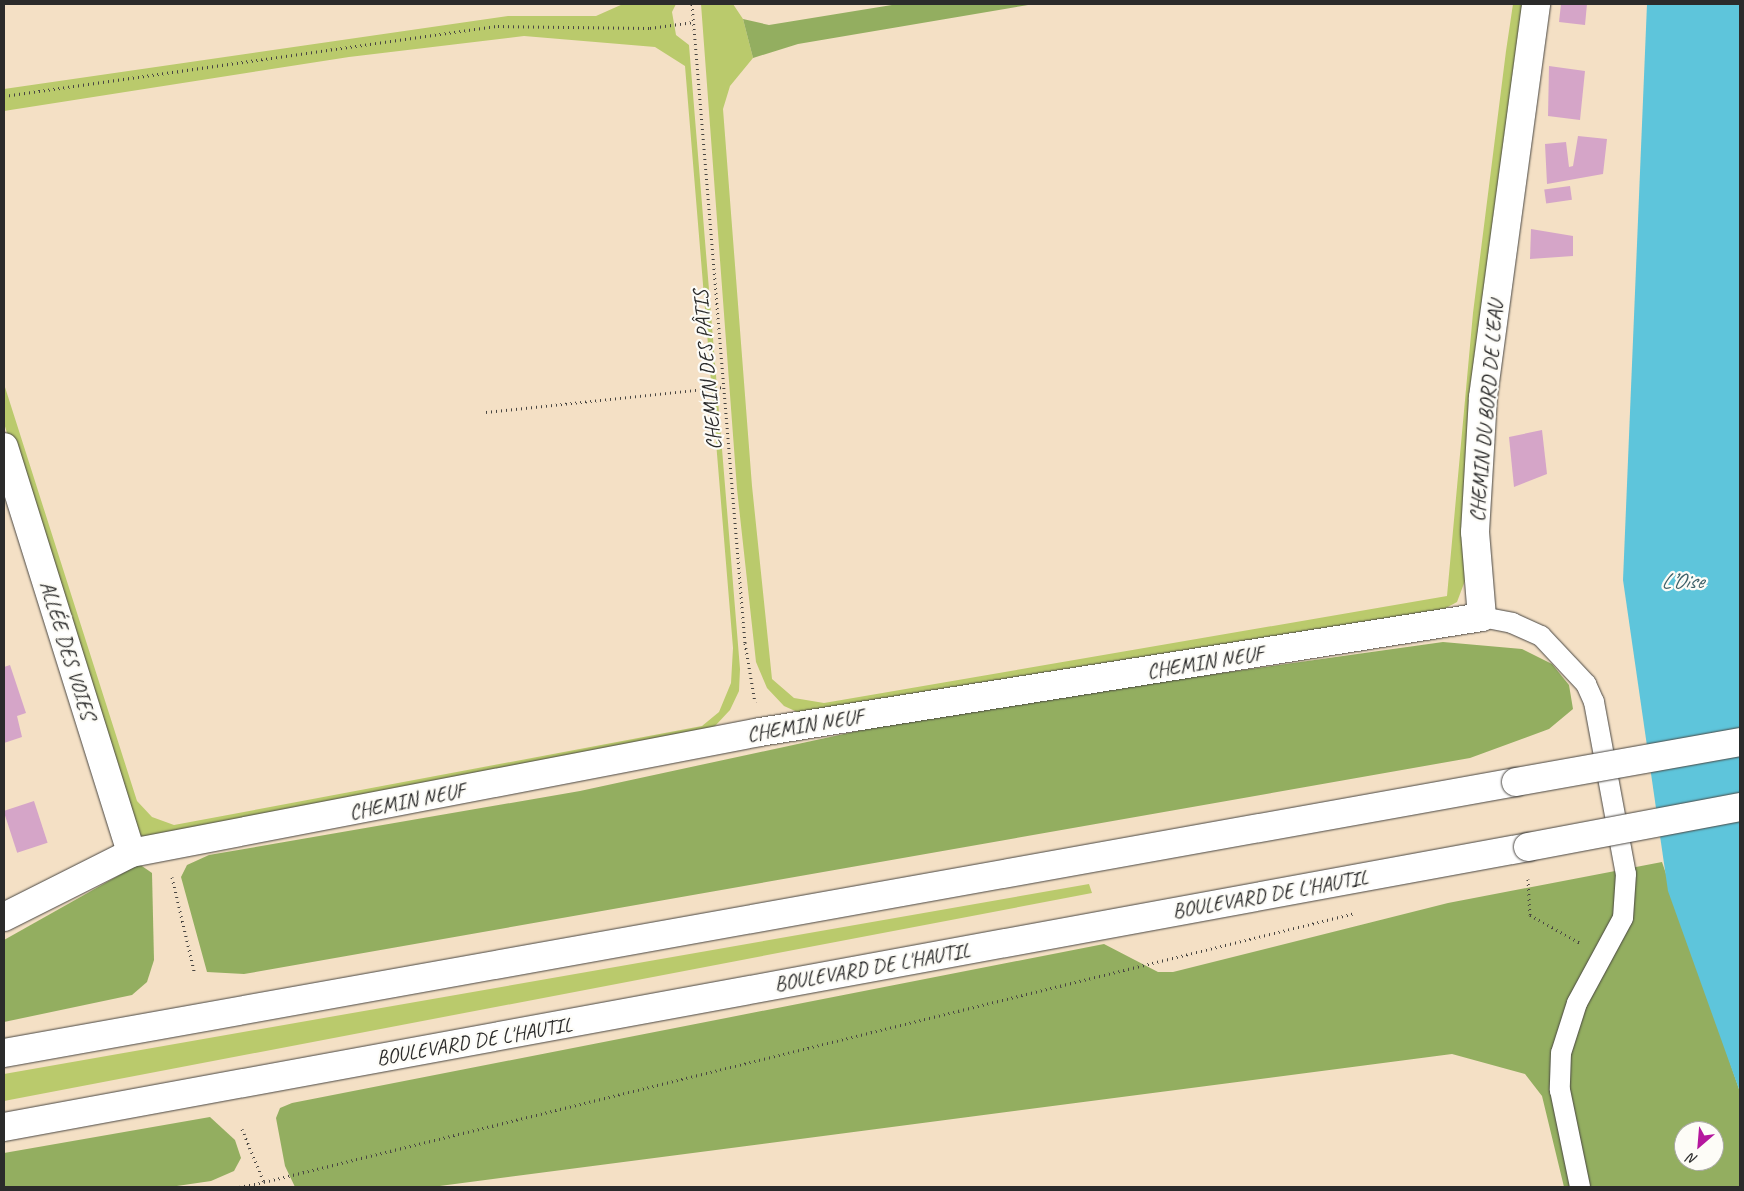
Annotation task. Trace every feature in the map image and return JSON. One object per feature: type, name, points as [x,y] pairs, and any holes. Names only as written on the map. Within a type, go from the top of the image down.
[{"type":"main road","name":"CHEMIN DU BORD DE L'EAU","points":[[1482,618],[1475,532],[1482,407],[1536,4]]},
{"type":"main road","name":"ALLÉE DES VOIES","points":[[4,447],[131,852]]},
{"type":"main road","name":"CHEMIN NEUF","points":[[131,852],[165,848],[760,732],[1482,618]]},
{"type":"main road","points":[[4,1053],[1740,742]]},
{"type":"main road","name":"BOULEVARD DE L'HAUTIL","points":[[4,1127],[1528,858],[1740,807]]},
{"type":"main road","points":[[4,917],[131,852]]},
{"type":"lane","points":[[1482,618],[1512,623],[1554,645],[1586,684],[1594,702],[1626,890],[1623,918],[1576,1003],[1562,1053],[1560,1090],[1580,1187]]},
{"type":"path","name":"CHEMIN DES PÂTIS","points":[[692,4],[745,643],[760,732]]},
{"type":"path","points":[[4,96],[498,26],[650,28],[694,22]]},
{"type":"path","points":[[486,412],[723,388]]},
{"type":"path","points":[[165,848],[194,971]]},
{"type":"path","points":[[1528,858],[1530,915],[1574,937],[1599,963]]},
{"type":"path","points":[[239,1187],[1363,911]]},
{"type":"path","points":[[242,1129],[264,1182]]},
{"type":"green space","points":[[623,4],[676,4],[672,12],[676,35],[689,45],[740,669],[739,691],[730,710],[715,726],[699,734],[143,837],[133,829],[41,545],[4,423],[4,384],[137,801],[152,817],[174,825],[702,726],[719,712],[731,683],[733,648],[685,66],[655,47],[524,36],[349,57],[4,111],[4,89],[508,16],[596,16]]},
{"type":"green space","points":[[701,4],[733,4],[743,19],[753,58],[730,86],[723,109],[752,486],[772,679],[794,698],[824,703],[1447,596],[1473,313],[1506,51],[1513,4],[1525,4],[1466,578],[1457,602],[1444,609],[804,715],[784,706],[767,688],[756,662],[737,489]]},
{"type":"green space","points":[[898,4],[1034,4],[798,44],[753,58],[743,19],[769,25]]},
{"type":"green space","points":[[1443,642],[1522,649],[1552,664],[1569,685],[1573,709],[1549,729],[1470,758],[244,974],[207,972],[181,877],[187,865],[209,855],[580,791],[950,711]]},
{"type":"green space","points":[[1662,862],[1740,1092],[1740,1187],[1564,1187],[1542,1096],[1525,1074],[1452,1054],[432,1187],[295,1187],[285,1166],[276,1118],[280,1108],[292,1103],[1104,944],[1158,972],[1173,972],[1448,903]]},
{"type":"green space","points":[[139,864],[152,873],[154,960],[147,982],[132,995],[4,1022],[4,940]]},
{"type":"green space","points":[[1089,884],[1092,893],[4,1101],[4,1074]]},
{"type":"green space","points":[[210,1117],[235,1140],[241,1158],[234,1171],[211,1181],[170,1187],[4,1187],[4,1153]]},
{"type":"water","name":"L’Oise","points":[[1647,4],[1740,4],[1740,1092],[1668,891],[1623,580]]},
{"type":"building","points":[[1561,4],[1587,4],[1585,25],[1559,22]]},
{"type":"building","points":[[1549,66],[1585,71],[1580,120],[1548,116]]},
{"type":"building","points":[[1578,136],[1607,139],[1603,174],[1547,184],[1545,144],[1566,142],[1569,167],[1573,166]]},
{"type":"building","points":[[1570,186],[1572,200],[1546,203],[1544,190]]},
{"type":"building","points":[[1531,229],[1573,236],[1573,256],[1530,259]]},
{"type":"building","points":[[1542,430],[1547,474],[1514,487],[1509,437]]},
{"type":"building","points":[[10,665],[26,713],[17,716],[22,737],[4,743],[4,667]]},
{"type":"building","points":[[34,801],[48,843],[17,853],[4,811]]}]
